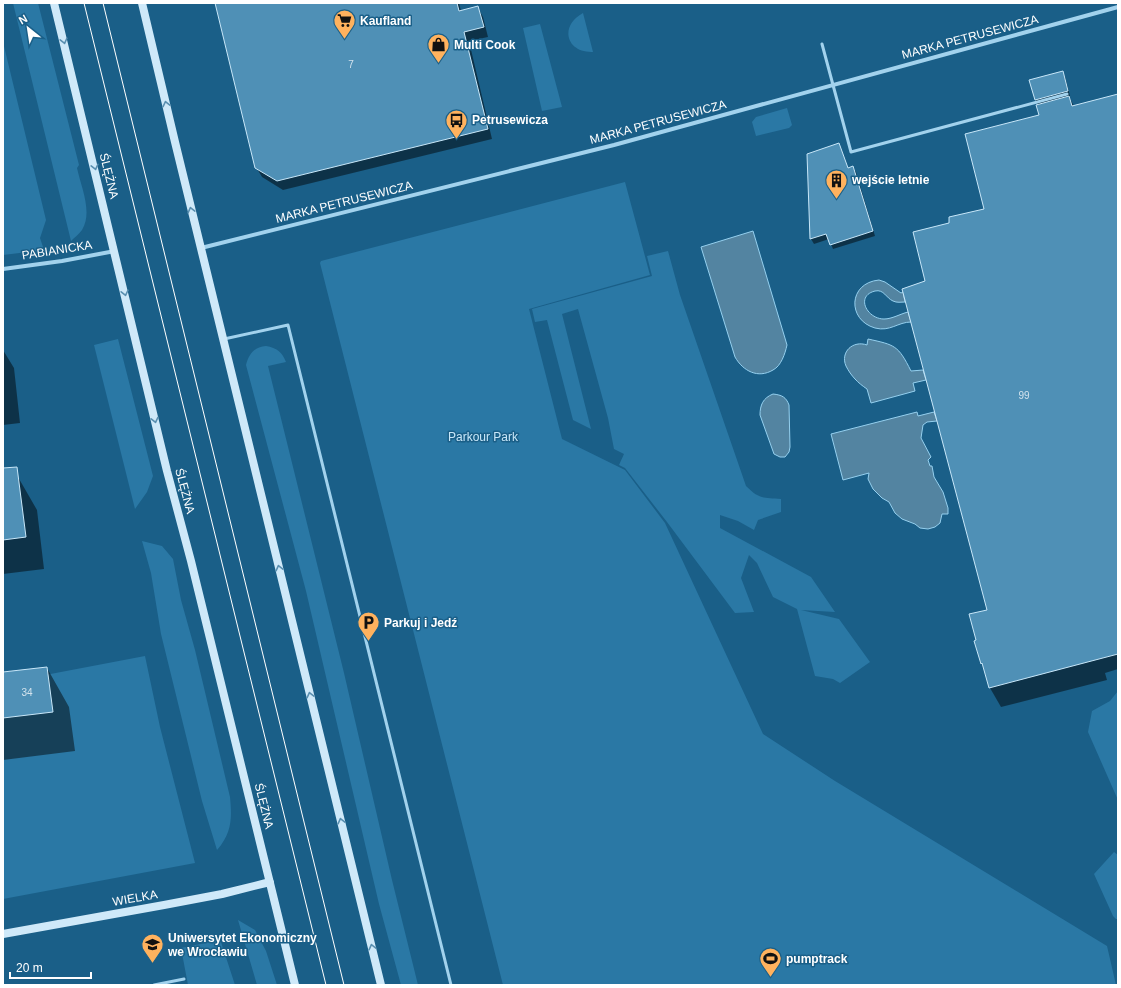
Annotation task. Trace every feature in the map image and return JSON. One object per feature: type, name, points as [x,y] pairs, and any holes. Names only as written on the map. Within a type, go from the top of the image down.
[{"type":"main road","name":"ŚLĘŻNA","points":[[54,3],[164,459],[191,560],[295,985]]},
{"type":"main road","points":[[142,3],[381,985]]},
{"type":"main road","name":"WIELKA","points":[[3,934],[222,894],[270,882]]},
{"type":"street","name":"MARKA PETRUSEWICZA","points":[[201,248],[614,145],[1118,7]]},
{"type":"street","name":"PABIANICKA","points":[[3,269],[62,261],[115,251]]},
{"type":"lane","points":[[822,44],[851,152],[1067,94]]},
{"type":"lane","points":[[223,339],[288,325],[451,985]]},
{"type":"lane","points":[[154,985],[184,979]]},
{"type":"green space","points":[[13,3],[38,3],[79,165],[77,168],[85,199],[86,215],[82,230],[71,241]]},
{"type":"green space","points":[[583,13],[593,52],[584,51],[577,48],[572,44],[569,38],[568,31],[571,25],[575,18]]},
{"type":"green space","points":[[540,24],[562,107],[542,111],[523,28]]},
{"type":"green space","points":[[3,42],[46,220],[40,238],[44,250],[3,255]]},
{"type":"green space","points":[[787,108],[792,125],[789,128],[756,136],[752,122],[756,117]]},
{"type":"green space","name":"Parkour Park","points":[[625,182],[650,275],[529,309],[562,439],[625,470],[665,523],[763,734],[835,781],[1107,946],[1116,985],[503,985],[320,263],[321,261]]},
{"type":"green space","points":[[668,251],[680,295],[746,486],[758,496],[781,499],[781,512],[758,520],[754,530],[738,521],[720,515],[720,528],[811,577],[835,612],[801,610],[839,619],[870,662],[840,683],[833,679],[815,676],[797,609],[773,597],[757,563],[749,555],[741,578],[754,612],[735,613],[625,468],[619,465],[624,454],[614,449],[608,418],[578,309],[562,314],[591,429],[573,420],[547,320],[535,322],[532,309],[652,276],[647,256]]},
{"type":"green space","points":[[118,339],[153,476],[147,492],[135,509],[94,345]]},
{"type":"green space","points":[[266,346],[279,351],[286,362],[268,366],[344,673],[418,985],[401,985],[379,904],[306,591],[246,365],[255,350]]},
{"type":"green space","points":[[142,541],[162,546],[173,559],[181,600],[195,650],[230,797],[230,825],[226,838],[217,850],[202,801],[161,634],[151,573]]},
{"type":"green space","points":[[145,656],[160,727],[195,863],[3,899],[3,680],[40,676]]},
{"type":"green space","points":[[1118,691],[1118,800],[1088,732],[1092,711],[1110,701]]},
{"type":"green space","points":[[1114,852],[1118,855],[1118,919],[1113,916],[1094,874]]},
{"type":"green space","points":[[238,920],[255,930],[266,951],[277,985],[257,985]]},
{"type":"green space","points":[[215,941],[221,942],[235,985],[188,985],[181,948]]},
{"type":"shaded area","points":[[753,231],[787,345],[784,356],[778,366],[767,373],[762,374],[756,374],[747,370],[735,357],[701,247]]},
{"type":"shaded area","points":[[879,280],[885,282],[901,293],[903,292],[905,302],[894,302],[883,292],[875,291],[866,297],[865,302],[868,311],[878,318],[884,319],[908,312],[911,322],[906,322],[890,328],[880,329],[866,324],[859,318],[855,302],[857,294],[861,288],[869,283]]},
{"type":"shaded area","points":[[868,339],[890,345],[895,348],[903,356],[911,371],[923,370],[926,380],[913,383],[915,391],[871,403],[867,389],[852,376],[846,366],[845,361],[846,352],[849,348],[857,344],[867,345]]},
{"type":"shaded area","points":[[773,394],[783,397],[789,405],[790,447],[789,452],[785,457],[780,457],[774,454],[760,415],[763,402]]},
{"type":"shaded area","points":[[917,412],[918,416],[934,412],[937,421],[927,422],[923,425],[921,438],[931,457],[928,460],[930,466],[932,466],[934,477],[943,492],[948,508],[948,514],[942,514],[940,523],[935,527],[928,529],[920,528],[915,524],[902,519],[895,513],[889,502],[882,498],[873,489],[868,479],[869,473],[843,480],[831,434]]},
{"type":"building","points":[[215,3],[457,3],[459,11],[478,6],[484,27],[464,32],[488,129],[277,181],[255,168]]},
{"type":"building","points":[[1063,71],[1068,91],[1035,100],[1029,80]]},
{"type":"building","points":[[1118,94],[1118,654],[989,688],[974,641],[976,640],[969,614],[987,610],[902,289],[925,281],[913,232],[949,223],[949,217],[984,209],[965,134],[1039,115],[1036,105],[1069,96],[1072,106]]},
{"type":"building","name":"wejście letnie","points":[[839,143],[848,168],[853,166],[873,231],[830,245],[826,234],[810,239],[807,154]]},
{"type":"building","points":[[17,467],[26,537],[3,540],[3,468]]},
{"type":"building","points":[[47,667],[53,712],[3,718],[3,672]]},
{"type":"tram line","points":[[84,3],[326,985]]},
{"type":"tram line","points":[[103,3],[344,985]]},
{"type":"place","name":"Kaufland","points":[[345,40]]},
{"type":"place","name":"Multi Cook","points":[[438,64]]},
{"type":"place","name":"Petrusewicza","points":[[456,140]]},
{"type":"place","name":"wejście letnie","points":[[836,200]]},
{"type":"place","name":"Parkuj i Jedź","points":[[368,642]]},
{"type":"place","name":"Uniwersytet Ekonomiczny we Wrocławiu","points":[[152,964]]},
{"type":"place","name":"pumptrack","points":[[771,978]]}]
